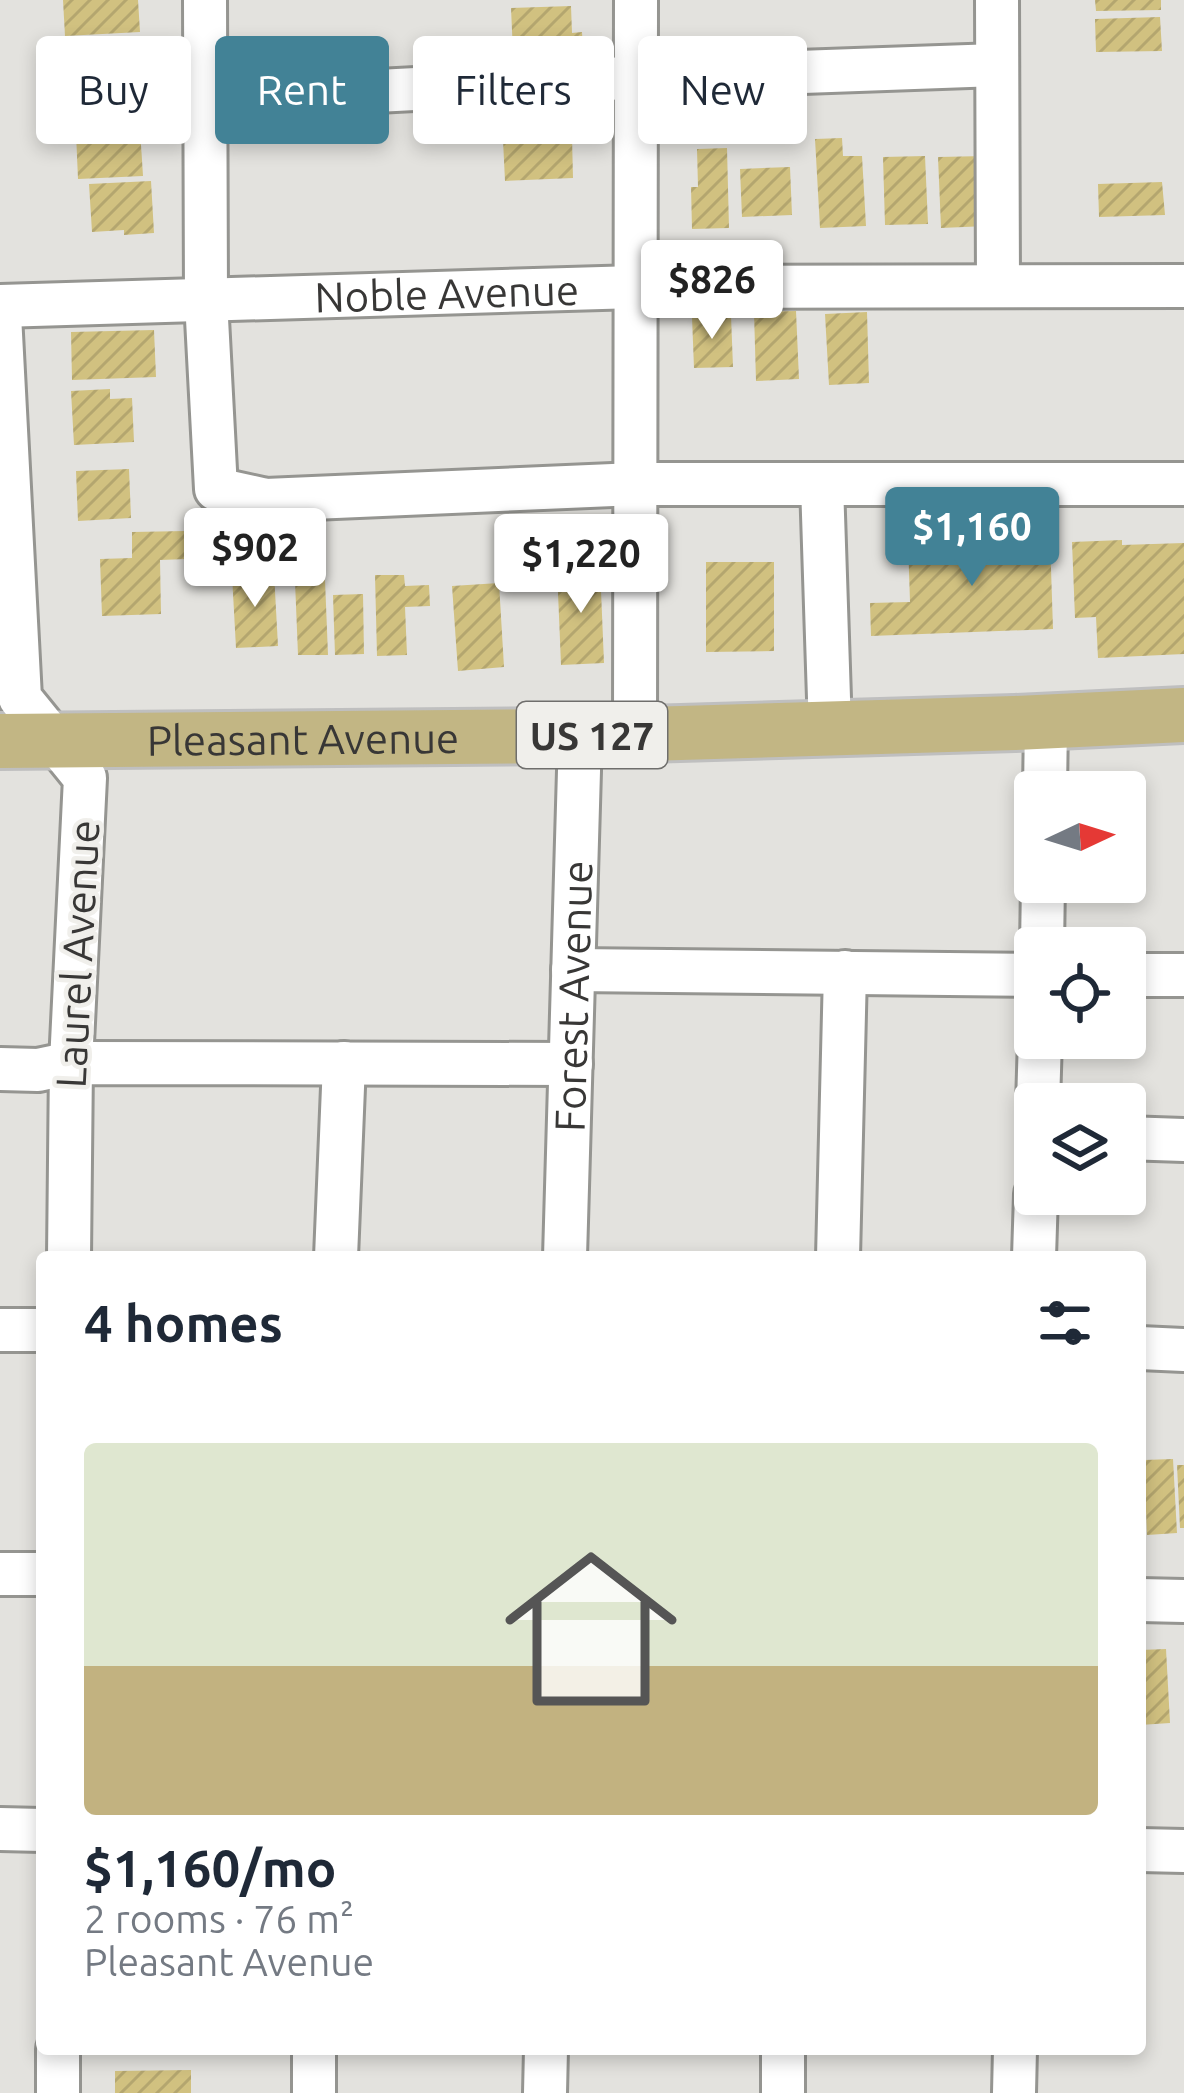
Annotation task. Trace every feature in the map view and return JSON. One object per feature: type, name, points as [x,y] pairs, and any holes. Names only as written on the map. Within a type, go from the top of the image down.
[{"type":"main road","name":"Pleasant Avenue","points":[[0,741],[580,736],[1184,715]]},
{"type":"street","points":[[206,0],[206,300],[216,490],[266,500],[636,484],[1184,484]]},
{"type":"street","points":[[634,734],[636,0]]},
{"type":"street","points":[[998,0],[998,286]]},
{"type":"street","points":[[206,100],[636,77],[998,65]]},
{"type":"street","name":"Noble Avenue","points":[[0,306],[636,287],[1184,286]]},
{"type":"street","name":"Laurel Avenue","points":[[0,316],[20,698],[86,778],[71,1063],[69,1251]]},
{"type":"street","points":[[822,484],[830,729]]},
{"type":"street","points":[[1045,771],[1046,722]]},
{"type":"street","name":"Forest Avenue","points":[[565,1251],[580,736]]},
{"type":"street","points":[[573,970],[1014,975]]},
{"type":"street","points":[[838,1251],[844,972]]},
{"type":"street","points":[[1146,975],[1184,975]]},
{"type":"street","points":[[0,1069],[38,1070],[71,1063],[571,1064]]},
{"type":"street","points":[[336,1251],[344,1064]]},
{"type":"street","points":[[1146,1139],[1184,1140]]},
{"type":"street","points":[[1034,1251],[1035,1215]]},
{"type":"street","points":[[0,1330],[36,1330]]},
{"type":"street","points":[[1146,1348],[1184,1350]]},
{"type":"street","points":[[0,1574],[36,1574]]},
{"type":"street","points":[[1146,1600],[1184,1601]]},
{"type":"street","points":[[0,1828],[36,1830]]},
{"type":"street","points":[[1146,1850],[1184,1851]]},
{"type":"street","points":[[58,2055],[58,2093]]},
{"type":"street","points":[[314,2055],[314,2093]]},
{"type":"street","points":[[545,2093],[546,2055]]},
{"type":"street","points":[[782,2093],[783,2055]]},
{"type":"street","points":[[1014,2093],[1015,2055]]},
{"type":"building","points":[[63,0],[138,0],[140,32],[65,36]]},
{"type":"building","points":[[1095,0],[1161,0],[1161,10],[1096,11]]},
{"type":"building","points":[[571,6],[572,33],[582,32],[582,36],[512,36],[511,8]]},
{"type":"building","points":[[1160,17],[1162,51],[1096,52],[1095,19]]},
{"type":"building","points":[[842,138],[843,156],[862,156],[866,226],[820,228],[815,139]]},
{"type":"building","points":[[76,144],[141,144],[143,176],[78,179]]},
{"type":"building","points":[[503,144],[572,144],[573,178],[505,181]]},
{"type":"building","points":[[727,148],[729,228],[692,229],[691,187],[698,187],[697,149]]},
{"type":"building","points":[[925,156],[928,224],[885,225],[883,157]]},
{"type":"building","points":[[985,156],[987,226],[941,228],[938,157]]},
{"type":"building","points":[[790,167],[792,215],[742,217],[740,169]]},
{"type":"building","points":[[151,181],[154,233],[92,232],[89,184]]},
{"type":"building","points":[[1162,182],[1165,215],[1099,217],[1098,184]]},
{"type":"building","points":[[796,311],[799,379],[756,381],[754,312]]},
{"type":"building","points":[[867,312],[869,383],[829,385],[825,314]]},
{"type":"building","points":[[731,316],[733,367],[694,368],[692,317]]},
{"type":"building","points":[[154,330],[156,377],[72,380],[71,332]]},
{"type":"building","points":[[110,389],[110,399],[132,398],[134,442],[74,445],[71,391]]},
{"type":"building","points":[[129,469],[131,518],[78,521],[76,471]]},
{"type":"building","points":[[186,531],[187,559],[160,560],[161,614],[102,616],[100,559],[132,558],[132,532]]},
{"type":"building","points":[[1050,538],[1053,629],[871,636],[870,603],[910,602],[908,542]]},
{"type":"building","points":[[1122,540],[1122,545],[1184,543],[1184,654],[1098,658],[1096,617],[1075,618],[1072,542]]},
{"type":"building","points":[[706,562],[774,562],[774,651],[706,652]]},
{"type":"building","points":[[600,566],[604,663],[561,665],[557,568]]},
{"type":"building","points":[[274,573],[278,646],[236,648],[232,575]]},
{"type":"building","points":[[375,575],[404,575],[405,586],[429,585],[430,606],[405,607],[407,655],[377,656]]},
{"type":"building","points":[[325,580],[328,655],[298,655],[295,581]]},
{"type":"building","points":[[499,583],[504,667],[458,671],[452,586]]},
{"type":"building","points":[[363,594],[364,654],[335,655],[333,595]]},
{"type":"building","points":[[1173,1459],[1177,1533],[1147,1535],[1146,1460]]},
{"type":"building","points":[[1177,1465],[1184,1465],[1184,1528],[1180,1528]]},
{"type":"building","points":[[1166,1649],[1170,1723],[1146,1725],[1146,1650]]},
{"type":"building","points":[[191,2070],[191,2093],[115,2093],[115,2071]]}]
